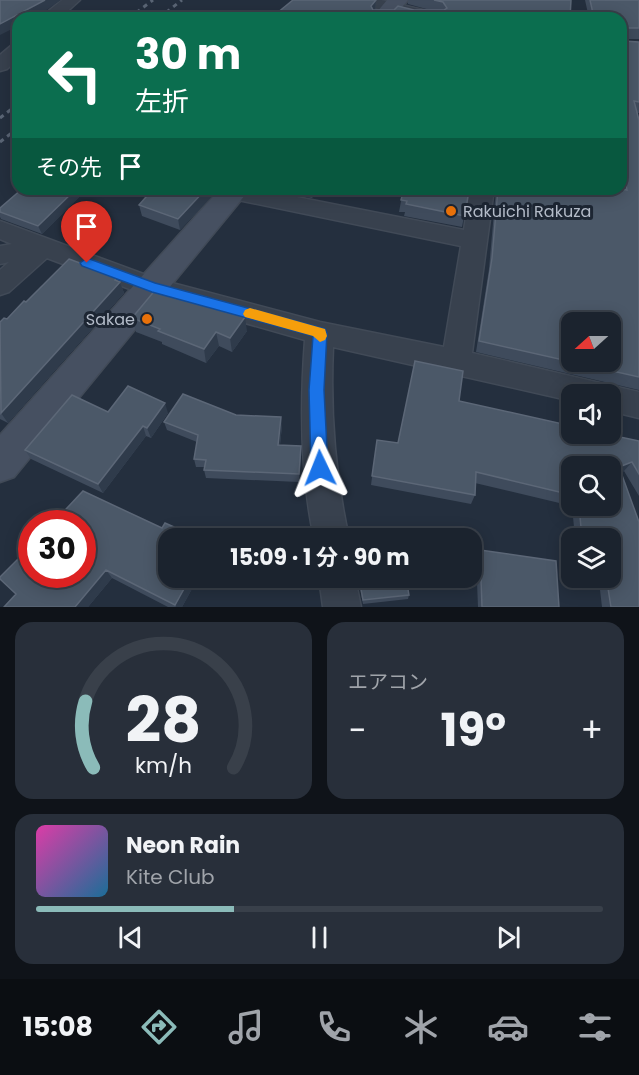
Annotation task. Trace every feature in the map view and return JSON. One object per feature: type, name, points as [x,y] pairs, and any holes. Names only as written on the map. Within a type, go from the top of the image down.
[{"type":"main road","points":[[0,464],[232,195]]},
{"type":"street","points":[[57,12],[72,0]]},
{"type":"street","points":[[362,0],[408,12]]},
{"type":"street","points":[[0,65],[12,54]]},
{"type":"street","points":[[254,195],[473,240]]},
{"type":"street","points":[[456,361],[481,195]]},
{"type":"street","points":[[0,229],[152,287],[320,333],[561,386]]},
{"type":"street","points":[[0,255],[43,247]]},
{"type":"street","points":[[0,285],[43,247]]},
{"type":"street","points":[[320,333],[316,390],[321,487],[329,528]]},
{"type":"street","points":[[621,401],[639,405]]},
{"type":"street","points":[[339,588],[342,607]]},
{"type":"building","points":[[0,0],[45,0],[22,12],[12,12],[12,18],[0,24]]},
{"type":"building","points":[[293,0],[376,0],[371,6],[373,10],[394,10],[398,6],[414,10],[444,10],[447,8],[443,2],[434,0],[571,0],[570,12],[278,12]]},
{"type":"building","points":[[590,0],[639,0],[639,28],[627,28],[627,12],[593,12]]},
{"type":"building","points":[[627,41],[639,42],[639,102],[634,101],[639,120],[639,377],[617,372],[621,372],[621,312],[561,312],[561,360],[479,341],[492,258],[497,195],[627,195]]},
{"type":"building","points":[[15,195],[70,195],[38,226],[0,212],[0,208]]},
{"type":"building","points":[[148,195],[200,195],[178,219],[139,205]]},
{"type":"building","points":[[402,195],[468,195],[465,216],[406,204],[407,201],[401,200]]},
{"type":"building","points":[[69,259],[118,277],[115,280],[120,282],[1,413],[0,322],[4,318],[7,319],[24,301],[26,302]]},
{"type":"building","points":[[156,289],[200,299],[245,317],[230,338],[216,332],[204,349],[132,318]]},
{"type":"building","points":[[415,361],[463,371],[459,401],[561,424],[561,444],[621,444],[621,437],[639,441],[639,474],[632,462],[621,466],[621,456],[561,456],[561,492],[476,472],[475,495],[372,476],[377,440],[398,443]]},
{"type":"building","points":[[128,386],[165,403],[147,428],[143,426],[98,484],[25,450],[72,395],[108,412]]},
{"type":"building","points":[[183,394],[236,415],[281,417],[278,445],[301,446],[299,474],[204,470],[206,460],[194,459],[198,435],[164,422]]},
{"type":"building","points":[[621,472],[639,522],[639,607],[611,607],[608,588],[621,588],[621,528],[581,528],[580,516],[621,516]]},
{"type":"building","points":[[83,491],[162,528],[158,528],[158,588],[184,588],[175,605],[106,570],[96,582],[96,510],[65,510]]},
{"type":"building","points":[[165,523],[176,528],[162,528]]},
{"type":"building","points":[[482,550],[556,561],[559,607],[482,607]]},
{"type":"building","points":[[18,559],[18,588],[91,588],[75,607],[4,607],[16,594],[0,577]]},
{"type":"building","points":[[361,588],[408,588],[409,595],[363,600]]},
{"type":"railway","points":[[137,12],[153,0]]},
{"type":"railway","points":[[167,12],[182,0]]},
{"type":"railway","points":[[0,118],[12,109]]},
{"type":"railway","points":[[0,142],[12,133]]},
{"type":"slow traffic","points":[[250,314],[320,333],[320,336]]},
{"type":"place","name":"Rakuichi Rakuza","points":[[451,211]]},
{"type":"place","name":"Sakae","points":[[147,319]]},
{"type":"route","points":[[87,263],[152,287],[320,333],[316,390],[320,468]]}]
